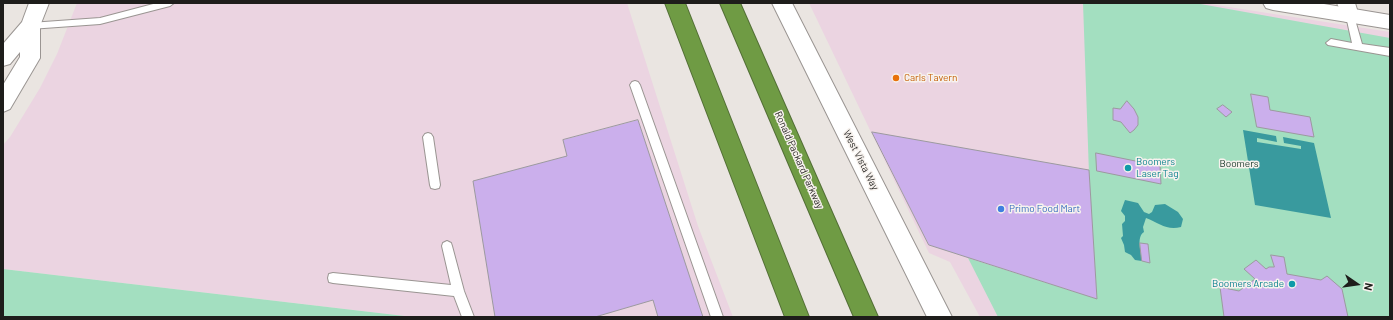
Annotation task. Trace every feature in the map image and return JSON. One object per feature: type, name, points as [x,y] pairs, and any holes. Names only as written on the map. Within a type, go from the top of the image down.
[{"type":"highway","points":[[675,3],[797,317]]},
{"type":"highway","name":"Ronald Packard Parkway","points":[[730,3],[866,317]]},
{"type":"main road","points":[[3,58],[30,26],[39,3]]},
{"type":"main road","name":"West Vista Way","points":[[782,3],[940,317]]},
{"type":"main road","points":[[1273,3],[1348,10],[1390,22]]},
{"type":"main road","points":[[3,103],[30,58],[30,26]]},
{"type":"lane","points":[[30,26],[100,21],[170,3]]},
{"type":"lane","points":[[1348,10],[1358,47]]},
{"type":"lane","points":[[1331,43],[1390,52]]},
{"type":"lane","points":[[635,85],[717,317]]},
{"type":"lane","points":[[428,137],[435,185]]},
{"type":"lane","points":[[447,246],[458,292],[468,317]]},
{"type":"lane","points":[[333,278],[458,292]]},
{"type":"shaded area","points":[[77,3],[627,3],[698,226],[733,317],[413,317],[3,269],[3,145],[10,137],[40,88],[57,54]]},
{"type":"shaded area","name":"Boomers","points":[[809,3],[1203,3],[1390,32],[1390,317],[980,317],[950,262],[929,253]]},
{"type":"green space","name":"Boomers","points":[[1083,3],[1195,3],[1390,38],[1390,317],[998,317],[968,258],[1097,299],[1089,174]]},
{"type":"green space","points":[[3,269],[413,317],[3,317]]},
{"type":"water","points":[[1243,130],[1276,136],[1277,142],[1257,138],[1257,142],[1301,149],[1301,146],[1284,143],[1283,137],[1314,143],[1331,218],[1255,205]]},
{"type":"water","points":[[1125,200],[1138,203],[1144,212],[1149,214],[1152,212],[1155,205],[1165,204],[1178,212],[1183,219],[1181,227],[1171,228],[1146,218],[1143,227],[1144,232],[1140,237],[1142,261],[1135,260],[1131,255],[1125,252],[1121,238],[1123,236],[1122,224],[1125,221],[1125,216],[1121,211]]},
{"type":"building","points":[[1251,94],[1268,97],[1270,110],[1310,117],[1314,137],[1257,127]]},
{"type":"building","points":[[1127,101],[1134,109],[1138,117],[1138,125],[1130,133],[1121,122],[1113,120],[1113,108],[1120,109]]},
{"type":"building","points":[[1223,105],[1232,112],[1226,117],[1217,109]]},
{"type":"building","points":[[638,120],[703,317],[658,317],[653,300],[595,317],[495,317],[473,181],[567,156],[563,140]]},
{"type":"building","name":"Primo Food Mart","points":[[872,132],[1089,170],[1097,299],[929,245]]},
{"type":"building","name":"Boomers Laser Tag","points":[[1096,153],[1160,166],[1161,184],[1097,171]]},
{"type":"building","points":[[1140,243],[1148,244],[1150,263],[1142,261]]},
{"type":"building","name":"Boomers Arcade","points":[[1271,255],[1284,257],[1287,274],[1321,280],[1327,276],[1342,289],[1348,317],[1224,317],[1220,287],[1239,291],[1255,279],[1244,269],[1256,260],[1266,269],[1269,267],[1274,267]]},
{"type":"place","name":"Carls Tavern","points":[[896,78]]},
{"type":"place","name":"Boomers Laser Tag","points":[[1128,168]]},
{"type":"place","name":"Primo Food Mart","points":[[1001,209]]},
{"type":"place","name":"Boomers Arcade","points":[[1292,284]]}]
